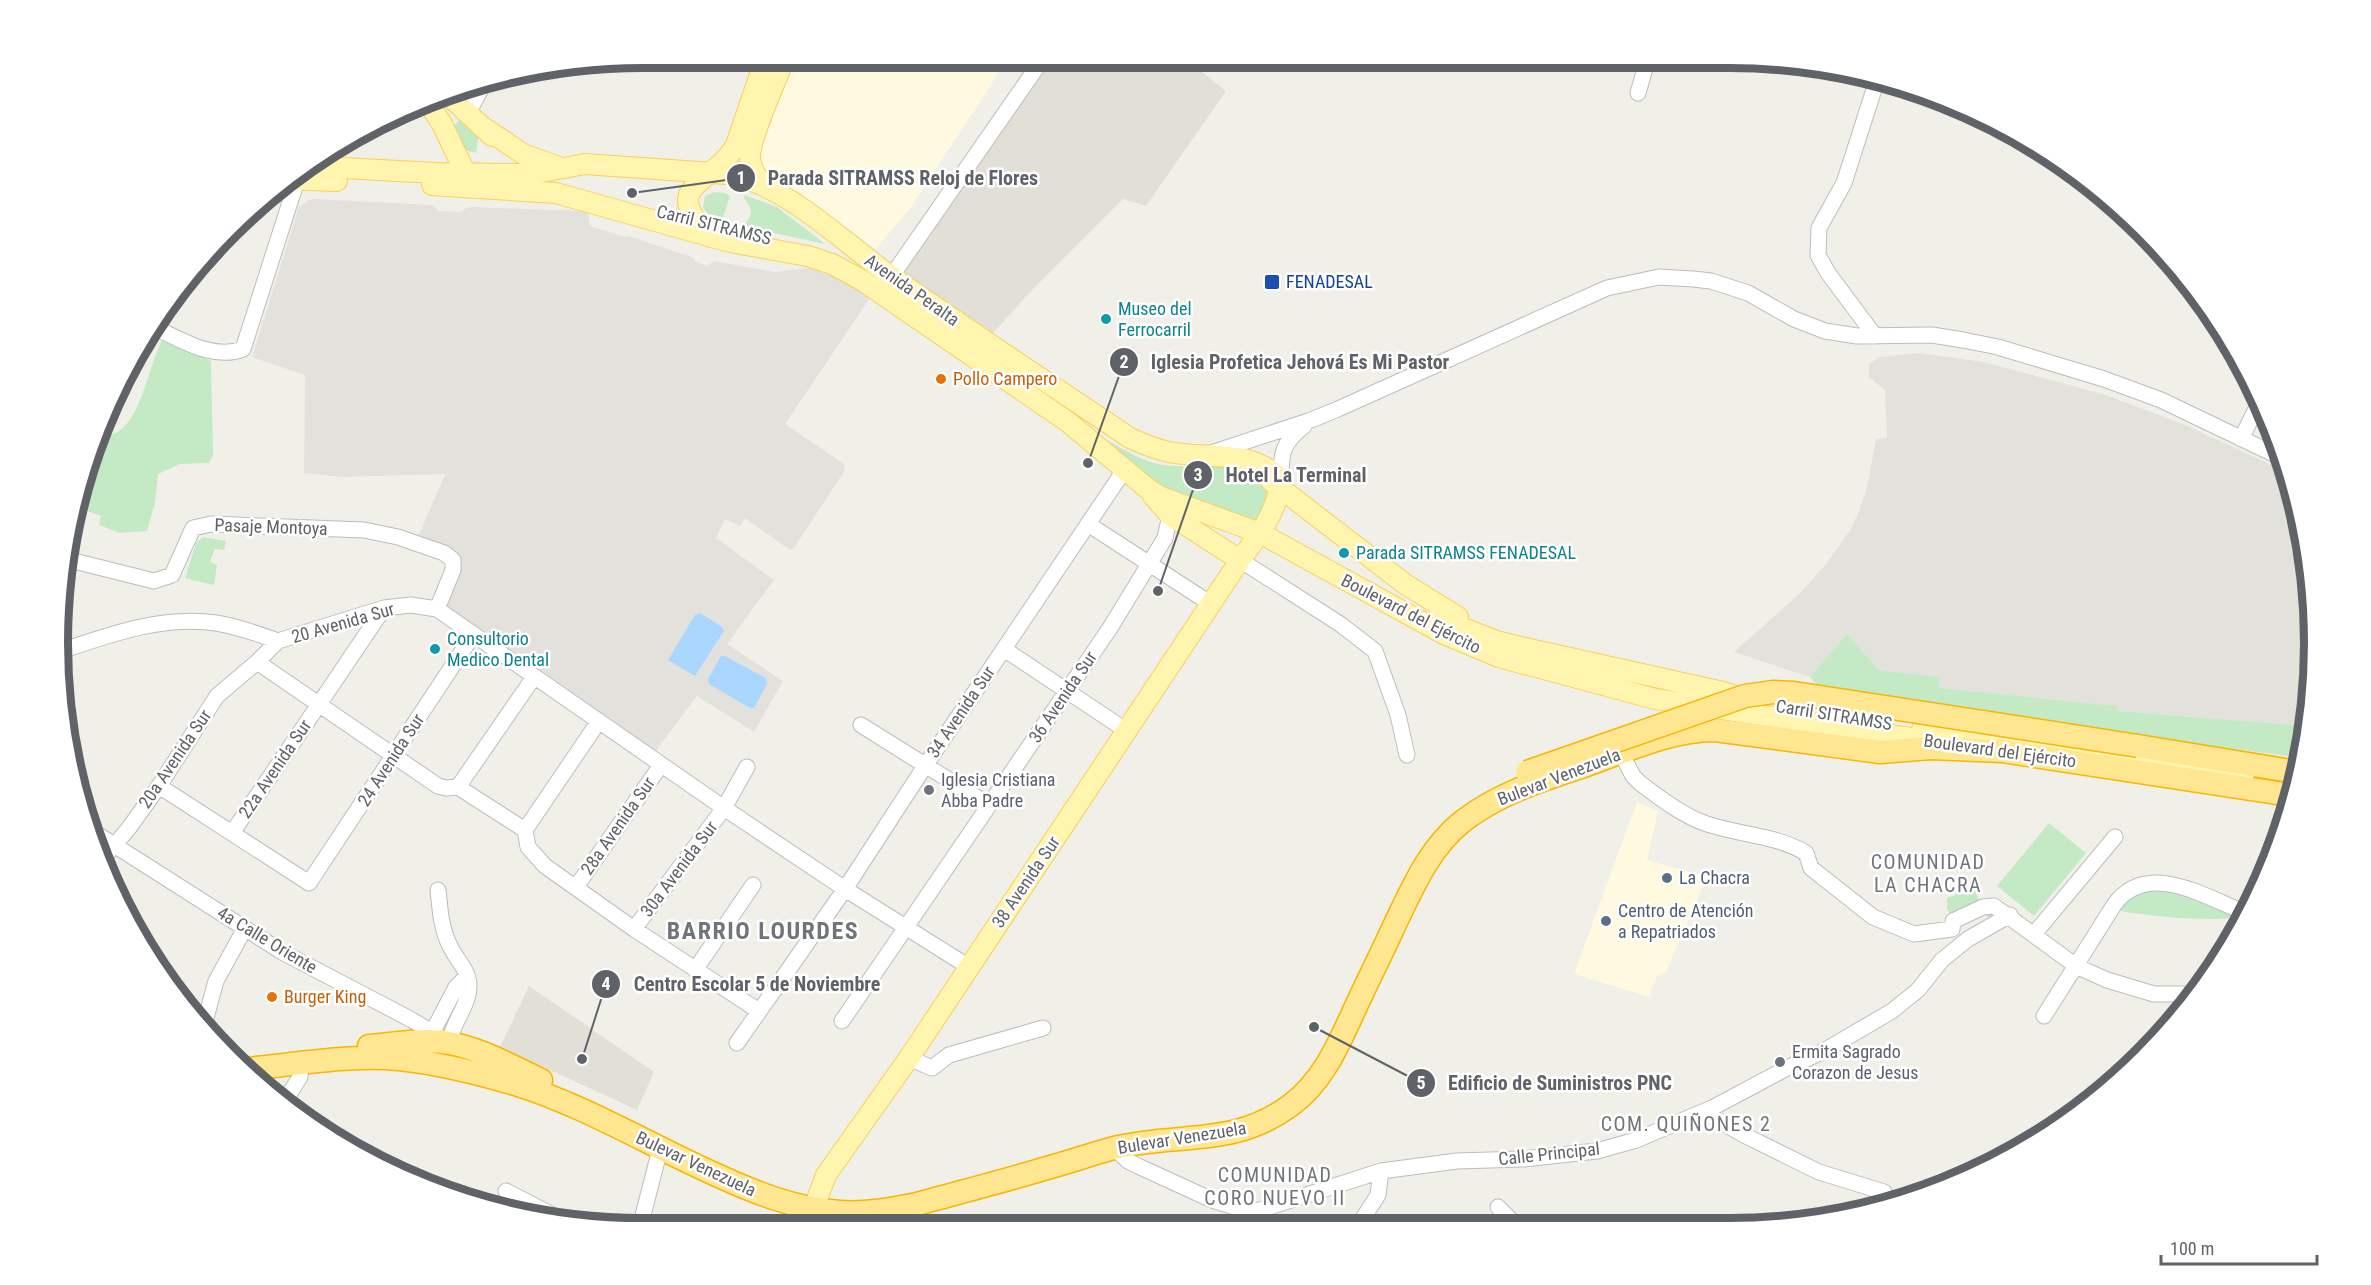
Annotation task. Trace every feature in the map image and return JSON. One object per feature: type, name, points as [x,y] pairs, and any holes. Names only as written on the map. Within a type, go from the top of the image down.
[{"type":"highway","name":"Boulevard del Ejército","points":[[1527,772],[1745,696],[1773,692],[1794,693],[2289,771]]},
{"type":"highway","name":"Bulevar Venezuela","points":[[256,1068],[378,1058],[434,1065],[514,1084],[554,1099],[734,1183],[786,1202],[842,1213],[867,1212],[917,1204],[1114,1148],[1155,1140],[1233,1134],[1260,1124],[1293,1104],[1313,1085],[1332,1056],[1412,886],[1440,845],[1461,823],[1501,797],[1530,784],[1659,739],[1698,730],[1715,730],[1880,752],[1931,748],[2002,751]]},
{"type":"highway","name":"Boulevard del Ejército","points":[[2002,751],[2283,794]]},
{"type":"highway","name":"Bulevar Venezuela","points":[[246,1059],[436,1039],[499,1059],[688,1151],[783,1191],[816,1202],[860,1202],[909,1197],[1117,1138],[1150,1131],[1229,1124],[1247,1118],[1276,1103],[1296,1088],[1316,1063],[1401,885],[1426,846],[1447,821],[1474,799],[1507,780],[1527,772]]},
{"type":"highway","points":[[434,1065],[447,1059],[450,1053],[436,1039]]},
{"type":"highway","points":[[786,1202],[816,1202],[842,1213]]},
{"type":"main road","points":[[704,230],[689,213],[690,195],[703,177],[723,164],[736,145],[763,67]]},
{"type":"main road","points":[[767,187],[754,174],[751,165],[751,146],[781,67]]},
{"type":"main road","points":[[464,96],[528,146],[557,158],[585,164]]},
{"type":"main road","name":"Carril SITRAMSS","points":[[453,100],[514,159],[536,173],[563,185],[704,230],[818,250],[890,280]]},
{"type":"main road","points":[[431,108],[467,173],[480,188]]},
{"type":"main road","name":"Carril SITRAMSS","points":[[483,127],[523,154],[561,168],[703,177],[764,193],[890,280],[1080,419],[1154,484],[1191,502],[1263,530],[1434,616],[1496,641],[1722,692],[1791,710],[2286,781]]},
{"type":"main road","name":"Avenida Peralta","points":[[310,173],[536,173],[585,164],[703,177],[742,177],[767,187],[808,214],[890,280],[1130,438],[1149,447],[1171,453],[1238,457],[1255,462],[1273,472],[1280,483]]},
{"type":"main road","name":"Avenida Peralta","points":[[309,174],[556,193],[832,264],[860,279],[1068,422],[1148,489],[1170,515],[1240,560]]},
{"type":"main road","name":"Carril SITRAMSS","points":[[1080,419],[1144,454],[1177,461],[1246,468],[1280,483],[1405,584],[1461,619],[1521,647]]},
{"type":"main road","points":[[1240,560],[1263,530],[1273,512],[1280,483]]},
{"type":"main road","name":"Avenida Peralta","points":[[1148,489],[1179,504],[1263,530]]},
{"type":"main road","name":"Boulevard del Ejército","points":[[1263,530],[1444,634],[1499,657],[1654,699],[2002,751]]},
{"type":"main road","name":"38 Avenida Sur","points":[[816,1202],[826,1175],[909,1058],[1240,560]]},
{"type":"main road","name":"Boulevard del Ejército","points":[[2161,750],[2197,750],[2290,764]]},
{"type":"street","points":[[890,280],[1037,67]]},
{"type":"street","points":[[1638,93],[1645,67]]},
{"type":"street","points":[[1875,87],[1844,183],[1819,228],[1818,255],[1828,273],[1875,336]]},
{"type":"street","points":[[473,104],[480,91]]},
{"type":"street","points":[[160,330],[207,351],[233,353],[243,349],[293,185]]},
{"type":"street","points":[[1201,455],[1311,420],[1443,363],[1598,291],[1659,277],[1711,281],[1748,293],[1808,326],[1839,334],[1932,335],[1998,347],[2144,393],[2271,453]]},
{"type":"street","points":[[2241,439],[2255,411]]},
{"type":"street","points":[[1280,483],[1283,450],[1294,433],[1311,420]]},
{"type":"street","name":"34 Avenida Sur","points":[[737,1043],[845,889],[1125,469]]},
{"type":"street","name":"36 Avenida Sur","points":[[842,1022],[1110,628],[1165,538],[1170,515]]},
{"type":"street","name":"Pasaje Montoya","points":[[73,561],[154,581],[172,575],[193,528],[211,524],[364,530],[398,537],[444,553],[453,560],[453,570],[437,609]]},
{"type":"street","points":[[1088,524],[1211,604]]},
{"type":"street","points":[[1240,560],[1340,624],[1375,651],[1398,715],[1407,755]]},
{"type":"street","name":"20 Avenida Sur","points":[[257,662],[278,641],[384,608],[411,605],[437,609]]},
{"type":"street","name":"22a Avenida Sur","points":[[232,833],[384,608]]},
{"type":"street","points":[[437,609],[724,808],[845,889],[969,967]]},
{"type":"street","points":[[68,649],[111,634],[176,622],[216,623],[278,641]]},
{"type":"street","name":"24 Avenida Sur","points":[[232,833],[309,883],[473,635]]},
{"type":"street","points":[[1004,648],[1127,730]]},
{"type":"street","points":[[257,662],[438,786],[458,787],[525,830]]},
{"type":"street","name":"20a Avenida Sur","points":[[108,853],[159,786],[217,696],[257,662]]},
{"type":"street","points":[[458,787],[534,677]]},
{"type":"street","points":[[598,721],[525,830],[528,847],[542,864],[634,929],[759,1011]]},
{"type":"street","points":[[861,725],[989,805]]},
{"type":"street","points":[[1621,753],[1633,776],[1640,783],[1692,818],[1706,824],[1782,842],[1797,848],[1806,853],[1811,868],[1873,916],[1914,934],[1952,928],[1953,921],[1987,906],[1998,907],[2076,966],[2107,980],[2141,991],[2154,994],[2184,994]]},
{"type":"street","name":"28a Avenida Sur","points":[[576,887],[661,765]]},
{"type":"street","name":"30a Avenida Sur","points":[[634,929],[724,808],[747,767]]},
{"type":"street","points":[[159,786],[232,833]]},
{"type":"street","name":"4a Calle Oriente","points":[[102,837],[282,952],[436,1039]]},
{"type":"street","points":[[2034,934],[2115,837]]},
{"type":"street","points":[[2044,1016],[2119,897],[2126,891],[2141,884],[2158,882],[2176,886],[2237,910]]},
{"type":"street","points":[[695,970],[753,885]]},
{"type":"street","points":[[436,1039],[451,1032],[467,998],[469,988],[467,976],[450,946],[442,924],[438,890]]},
{"type":"street","name":"Calle Principal","points":[[1114,1148],[1137,1166],[1212,1200],[1248,1211],[1270,1208],[1381,1171],[1457,1161],[1523,1159],[1597,1150],[1636,1140],[1704,1112],[1789,1066],[1822,1052],[1892,1011],[1918,990],[1942,960],[1968,939],[2010,915]]},
{"type":"street","points":[[206,1017],[216,981],[245,928]]},
{"type":"street","points":[[909,1058],[932,1068],[949,1055],[1043,1028]]},
{"type":"street","points":[[288,1096],[300,1077],[301,1064]]},
{"type":"street","points":[[1704,1112],[1744,1135],[1819,1172],[1884,1192]]},
{"type":"street","points":[[642,1218],[660,1149]]},
{"type":"street","points":[[1363,1218],[1378,1196],[1381,1171]]},
{"type":"street","points":[[506,1191],[538,1207]]},
{"type":"street","points":[[1498,1207],[1509,1218]]},
{"type":"shaded area","points":[[790,67],[1002,67],[911,207],[876,249],[761,166],[759,158]]},
{"type":"shaded area","points":[[1046,67],[1195,67],[1226,91],[1146,206],[1123,199],[1034,288],[992,334],[901,275]]},
{"type":"shaded area","points":[[308,200],[432,205],[439,211],[461,212],[472,207],[582,211],[588,214],[590,226],[625,237],[629,236],[694,258],[695,261],[707,266],[714,261],[775,272],[811,268],[844,281],[869,297],[785,424],[844,464],[845,470],[794,548],[790,550],[745,518],[740,526],[725,519],[716,538],[774,580],[727,644],[783,681],[754,732],[697,696],[655,752],[446,607],[462,559],[418,537],[445,474],[342,477],[304,473],[305,375],[252,357],[299,207]]},
{"type":"shaded area","points":[[1919,353],[1984,362],[2106,395],[2183,424],[2276,467],[2284,494],[2299,567],[2304,642],[2298,725],[2117,711],[2116,706],[1939,688],[1940,677],[1879,670],[1847,634],[1810,677],[1734,652],[1800,593],[1827,563],[1850,530],[1867,488],[1876,439],[1887,438],[1885,390],[1869,377],[1869,364],[1879,357]]},
{"type":"shaded area","points":[[1637,802],[1658,811],[1647,860],[1707,877],[1666,972],[1657,975],[1649,997],[1574,974]]},
{"type":"shaded area","points":[[529,986],[654,1072],[637,1110],[500,1047]]},
{"type":"green space","points":[[463,116],[479,132],[476,153],[465,150],[453,127]]},
{"type":"green space","points":[[714,192],[730,196],[722,221],[710,216],[703,208],[705,196]]},
{"type":"green space","points":[[745,195],[777,207],[825,244],[742,226],[751,213],[744,198]]},
{"type":"green space","points":[[163,339],[211,361],[213,455],[209,463],[180,464],[158,474],[155,503],[147,531],[120,533],[99,525],[101,516],[84,510],[106,435],[119,431],[134,414]]},
{"type":"green space","points":[[1107,440],[1138,457],[1158,464],[1219,467],[1248,473],[1261,480],[1271,492],[1260,519],[1239,516],[1174,492],[1147,475]]},
{"type":"green space","points":[[203,537],[226,541],[224,550],[215,549],[210,562],[217,565],[214,585],[185,578],[196,543]]},
{"type":"green space","points":[[1847,634],[1879,670],[1940,677],[1939,688],[2117,706],[2117,711],[2298,725],[2292,757],[1823,692],[1810,677]]},
{"type":"green space","points":[[2049,823],[2086,853],[2034,916],[1997,886]]},
{"type":"green space","points":[[2159,882],[2234,916],[2232,918],[2179,918],[2120,911],[2126,895]]},
{"type":"green space","points":[[1974,888],[1982,907],[1998,907],[1992,925],[1982,908],[1953,921],[1947,908],[1947,898]]},
{"type":"water","points":[[700,613],[722,627],[724,631],[695,676],[668,660],[695,615]]},
{"type":"water","points":[[721,656],[766,678],[767,684],[754,708],[750,708],[709,684],[708,679]]},
{"type":"place","name":"Parada SITRAMSS Reloj de Flores","points":[[632,193]]},
{"type":"place","name":"FENADESAL","points":[[1272,282]]},
{"type":"place","name":"Museo del Ferrocarril","points":[[1106,319]]},
{"type":"place","name":"Pollo Campero","points":[[941,379]]},
{"type":"place","name":"Iglesia Profetica Jehová Es Mi Pastor","points":[[1088,463]]},
{"type":"place","name":"Parada SITRAMSS FENADESAL","points":[[1344,553]]},
{"type":"place","name":"Hotel La Terminal","points":[[1158,591]]},
{"type":"place","name":"Consultorio Medico Dental","points":[[435,649]]},
{"type":"place","name":"Iglesia Cristiana Abba Padre","points":[[929,790]]},
{"type":"place","name":"La Chacra","points":[[1667,878]]},
{"type":"place","name":"Centro de Atención a Repatriados","points":[[1606,921]]},
{"type":"place","name":"Burger King","points":[[272,997]]},
{"type":"place","name":"Edificio de Suministros PNC","points":[[1314,1027]]},
{"type":"place","name":"Centro Escolar 5 de Noviembre","points":[[582,1059]]},
{"type":"place","name":"Ermita Sagrado Corazon de Jesus","points":[[1780,1062]]},
{"type":"district","name":"COMUNIDAD LA CHACRA","points":[[1928,874]]},
{"type":"district","name":"BARRIO LOURDES","points":[[763,931]]},
{"type":"district","name":"COM. QUIÑONES 2","points":[[1686,1124]]},
{"type":"district","name":"COMUNIDAD CORO NUEVO II","points":[[1275,1186]]}]
